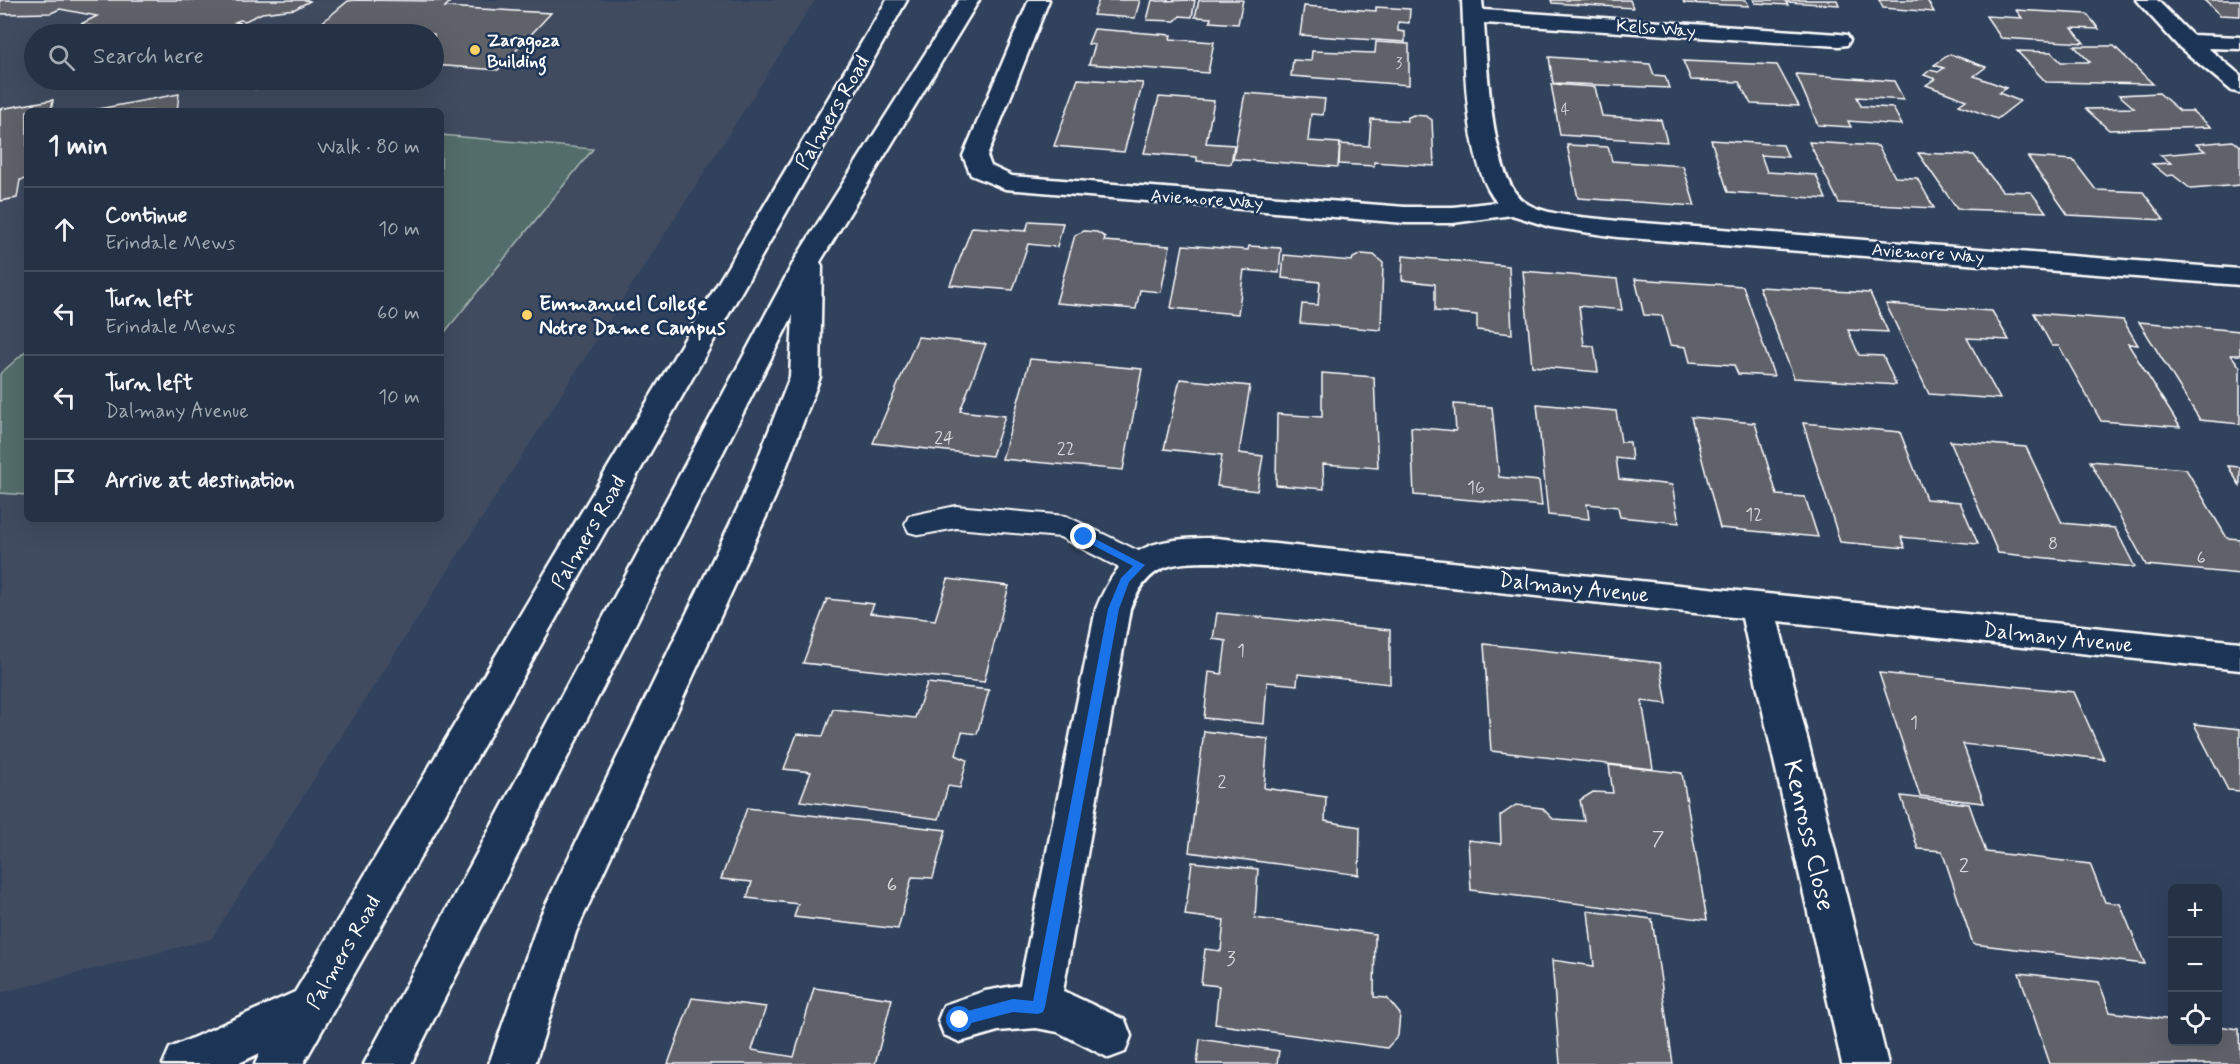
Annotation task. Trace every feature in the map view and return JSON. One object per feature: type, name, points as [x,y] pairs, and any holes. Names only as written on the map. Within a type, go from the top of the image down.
[{"type":"street","name":"Palmers Road","points":[[278,1064],[897,0]]},
{"type":"street","points":[[387,1064],[810,256],[969,0]]},
{"type":"street","name":"Aviemore Way","points":[[1039,0],[975,156],[980,170],[993,177],[1020,184],[1405,215],[1453,215],[1505,209],[1510,219],[1541,228],[1570,231],[1617,229],[2240,278]]},
{"type":"street","points":[[2146,0],[2186,41],[2240,86]]},
{"type":"street","points":[[1472,8],[1484,145],[1479,183],[1482,195],[1505,209]]},
{"type":"street","name":"Kelso Way","points":[[1472,8],[1844,38]]},
{"type":"street","points":[[2186,41],[2240,43]]},
{"type":"street","points":[[512,1064],[555,932],[759,497],[805,377],[810,256]]},
{"type":"street","name":"Dalmany Avenue","points":[[1140,565],[1170,551],[1216,550],[2240,656]]},
{"type":"street","points":[[1038,1007],[1113,609],[1125,580],[1140,565]]},
{"type":"street","name":"Kenross Close","points":[[1757,606],[1865,1064]]},
{"type":"street","points":[[960,1020],[1013,1005],[1038,1007],[1062,1012],[1109,1036]]},
{"type":"street","points":[[186,1064],[311,1007]]},
{"type":"lane","points":[[920,524],[956,517],[1065,527],[1140,565]]},
{"type":"shaded area","name":"Emmanuel College Notre Dame Campus","points":[[0,0],[815,0],[211,939],[0,993]]},
{"type":"green space","points":[[444,135],[593,149],[444,333]]},
{"type":"green space","points":[[24,353],[24,495],[0,493],[0,374]]},
{"type":"building","points":[[0,0],[310,1],[295,9],[262,13],[245,21],[235,22],[241,23],[238,24],[81,24],[97,16],[60,9],[51,13],[0,14]]},
{"type":"building","points":[[1099,0],[1140,0],[1135,18],[1093,15]]},
{"type":"building","points":[[1152,0],[1195,0],[1192,17],[1180,16],[1175,21],[1147,20]]},
{"type":"building","points":[[1199,0],[1243,0],[1238,24],[1210,22],[1211,18],[1195,17]]},
{"type":"building","points":[[1551,0],[1630,0],[1633,8],[1552,3]]},
{"type":"building","points":[[1683,0],[1746,0],[1749,6],[1684,3]]},
{"type":"building","points":[[1754,0],[1837,0],[1839,5],[1786,2],[1788,5],[1755,3]]},
{"type":"building","points":[[1879,0],[1927,0],[1934,12],[1883,8]]},
{"type":"building","points":[[2204,0],[2240,0],[2240,16],[2220,15]]},
{"type":"building","name":"Zaragoza Building","points":[[348,1],[451,1],[445,7],[551,13],[498,70],[444,66],[444,24],[320,24]]},
{"type":"building","points":[[1304,6],[1376,11],[1376,7],[1410,9],[1409,23],[1398,22],[1398,31],[1405,32],[1405,42],[1300,35]]},
{"type":"building","points":[[2016,10],[2087,14],[2099,29],[2072,28],[2084,43],[2001,38],[1986,16],[2022,18]]},
{"type":"building","points":[[1094,29],[1171,35],[1170,39],[1214,42],[1208,73],[1089,64],[1095,45],[1088,44]]},
{"type":"building","points":[[1376,42],[1409,44],[1409,85],[1291,76],[1293,60],[1311,61],[1312,51],[1375,53]]},
{"type":"building","points":[[2074,46],[2114,46],[2153,84],[2046,82],[2017,51],[2051,52],[2061,62],[2090,62]]},
{"type":"building","points":[[1950,54],[1986,67],[1974,76],[2007,88],[1999,93],[2020,101],[1997,119],[1959,105],[1966,100],[1926,85],[1935,79],[1924,75],[1930,70],[1938,72],[1944,68],[1934,65]]},
{"type":"building","points":[[1549,57],[1650,64],[1654,75],[1665,76],[1669,88],[1553,83]]},
{"type":"building","points":[[1683,61],[1777,65],[1799,106],[1751,104],[1739,82],[1691,80]]},
{"type":"building","points":[[1796,74],[1894,81],[1904,100],[1857,97],[1861,106],[1893,108],[1902,125],[1848,121],[1851,127],[1818,125]]},
{"type":"building","points":[[1078,79],[1143,83],[1124,152],[1054,146]]},
{"type":"building","points":[[1551,84],[1595,87],[1602,116],[1661,120],[1667,142],[1560,135]]},
{"type":"building","points":[[1245,93],[1325,99],[1323,115],[1311,114],[1308,141],[1340,143],[1338,167],[1233,159]]},
{"type":"building","points":[[2159,93],[2180,111],[2192,111],[2211,127],[2109,130],[2086,109],[2134,108],[2119,95]]},
{"type":"building","points":[[179,94],[177,108],[104,108]]},
{"type":"building","points":[[1159,97],[1214,101],[1206,143],[1234,145],[1231,164],[1197,161],[1197,157],[1144,153]]},
{"type":"building","points":[[53,100],[52,108],[24,108],[24,179],[20,180],[17,198],[0,201],[0,109]]},
{"type":"building","points":[[1413,115],[1426,116],[1432,120],[1434,166],[1374,162],[1374,166],[1339,164],[1340,144],[1369,146],[1371,119],[1407,121],[1407,118]]},
{"type":"building","points":[[1711,140],[1783,145],[1788,157],[1761,155],[1767,172],[1816,175],[1826,199],[1728,192]]},
{"type":"building","points":[[2233,141],[2240,146],[2240,185],[2191,189],[2173,175],[2167,176],[2152,164],[2171,163],[2160,155],[2205,151],[2196,144]]},
{"type":"building","points":[[1809,142],[1878,146],[1895,177],[1917,178],[1934,208],[1839,203]]},
{"type":"building","points":[[1567,145],[1608,147],[1612,161],[1683,166],[1695,206],[1578,198]]},
{"type":"building","points":[[1918,153],[1974,155],[2002,191],[2031,192],[2046,212],[1957,209]]},
{"type":"building","points":[[2028,157],[2073,160],[2096,190],[2143,192],[2164,220],[2068,215]]},
{"type":"building","points":[[1029,221],[1063,223],[1057,247],[1028,244],[1013,290],[950,285],[972,227],[1026,231]]},
{"type":"building","points":[[1084,231],[1097,232],[1105,237],[1104,241],[1170,246],[1161,292],[1140,290],[1136,309],[1056,303],[1075,235]]},
{"type":"building","points":[[1183,245],[1248,250],[1249,246],[1281,248],[1279,273],[1244,270],[1238,314],[1171,308]]},
{"type":"building","points":[[1361,254],[1374,255],[1383,263],[1381,330],[1300,323],[1302,304],[1318,305],[1320,282],[1282,278],[1284,255],[1352,261]]},
{"type":"building","points":[[1403,256],[1509,266],[1512,334],[1477,330],[1477,315],[1435,311],[1435,284],[1402,280]]},
{"type":"building","points":[[1523,271],[1617,279],[1622,310],[1579,306],[1584,345],[1594,346],[1598,372],[1532,366]]},
{"type":"building","points":[[1635,279],[1743,286],[1774,376],[1738,374],[1734,365],[1690,362],[1686,347],[1670,345],[1662,316],[1644,315]]},
{"type":"building","points":[[1759,287],[1870,293],[1888,332],[1848,330],[1859,355],[1883,356],[1896,385],[1794,378]]},
{"type":"building","points":[[1886,304],[1992,311],[2009,340],[1967,338],[2000,399],[1929,394]]},
{"type":"building","points":[[2034,313],[2123,320],[2138,345],[2128,344],[2180,427],[2101,421],[2059,346],[2052,346]]},
{"type":"building","points":[[2139,322],[2240,331],[2240,355],[2231,355],[2240,367],[2240,424],[2200,420]]},
{"type":"building","points":[[918,337],[986,344],[960,411],[1005,416],[992,456],[873,443]]},
{"type":"building","points":[[1030,359],[1142,369],[1123,470],[1002,459]]},
{"type":"building","points":[[1322,373],[1374,377],[1378,468],[1323,464],[1324,489],[1276,485],[1277,414],[1322,417]]},
{"type":"building","points":[[1180,379],[1250,386],[1239,453],[1263,456],[1257,491],[1217,486],[1222,455],[1164,449]]},
{"type":"building","points":[[1454,404],[1492,407],[1499,477],[1539,481],[1542,506],[1414,495],[1411,427],[1456,431]]},
{"type":"building","points":[[1537,404],[1616,411],[1621,442],[1630,442],[1632,460],[1616,458],[1619,479],[1672,485],[1679,523],[1620,517],[1618,507],[1587,504],[1589,519],[1548,515]]},
{"type":"building","points":[[1691,417],[1755,423],[1777,495],[1805,497],[1818,537],[1720,528]]},
{"type":"building","points":[[1803,423],[1900,432],[1926,499],[1960,502],[1978,544],[1901,537],[1905,548],[1840,542]]},
{"type":"building","points":[[1950,441],[2026,447],[2062,523],[2115,528],[2135,567],[1998,553]]},
{"type":"building","points":[[2090,461],[2186,469],[2227,538],[2240,539],[2240,574],[2146,565]]},
{"type":"building","points":[[2228,466],[2240,467],[2240,486]]},
{"type":"building","points":[[948,579],[1009,586],[984,682],[803,663],[827,599],[874,604],[870,613],[935,620]]},
{"type":"building","points":[[1217,613],[1390,630],[1390,684],[1298,674],[1297,685],[1267,682],[1264,724],[1204,718],[1209,672],[1222,674],[1226,641],[1213,639]]},
{"type":"building","points":[[1484,644],[1660,663],[1667,704],[1642,701],[1653,769],[1491,751]]},
{"type":"building","points":[[1879,673],[2074,692],[2104,759],[1963,744],[1984,803],[1920,796]]},
{"type":"building","points":[[927,683],[989,690],[977,734],[962,732],[956,755],[967,760],[960,788],[948,786],[939,819],[800,801],[811,772],[784,769],[797,734],[823,736],[833,709],[915,718]]},
{"type":"building","points":[[2194,724],[2240,729],[2240,791],[2228,790]]},
{"type":"building","points":[[1204,731],[1268,739],[1264,788],[1326,797],[1325,821],[1360,827],[1359,875],[1189,852]]},
{"type":"building","points":[[1609,765],[1682,773],[1707,920],[1471,890],[1468,840],[1501,844],[1500,816],[1516,805],[1542,808],[1553,819],[1584,821],[1580,800],[1593,792],[1613,793]]},
{"type":"building","points":[[1901,796],[1969,804],[1986,852],[2090,864],[2105,902],[2120,904],[2145,964],[1973,944],[1942,851],[1918,849]]},
{"type":"building","points":[[747,808],[946,830],[933,878],[912,877],[898,929],[794,917],[798,904],[747,898],[752,882],[721,879]]},
{"type":"building","points":[[1192,862],[1258,869],[1255,918],[1375,934],[1374,997],[1387,998],[1400,1014],[1398,1036],[1387,1048],[1215,1024],[1219,986],[1201,984],[1205,949],[1221,951],[1224,920],[1185,915]]},
{"type":"building","points":[[1588,911],[1652,919],[1673,1064],[1560,1064],[1552,960],[1594,966]]},
{"type":"building","points":[[2019,973],[2099,982],[2110,1012],[2168,1019],[2168,1046],[2222,1046],[2222,1027],[2239,1029],[2240,1064],[2050,1064]]},
{"type":"building","points":[[814,988],[892,999],[875,1064],[668,1064],[692,998],[766,1007],[752,1050],[794,1057]]},
{"type":"building","points":[[1200,1039],[1279,1051],[1277,1064],[1197,1064]]},
{"type":"place","name":"Zaragoza Building","points":[[475,50]]},
{"type":"place","name":"Emmanuel College Notre Dame Campus","points":[[527,315]]},
{"type":"route","points":[[960,1020],[1013,1005],[1038,1007],[1113,609],[1125,580],[1140,565],[1084,537]]}]
